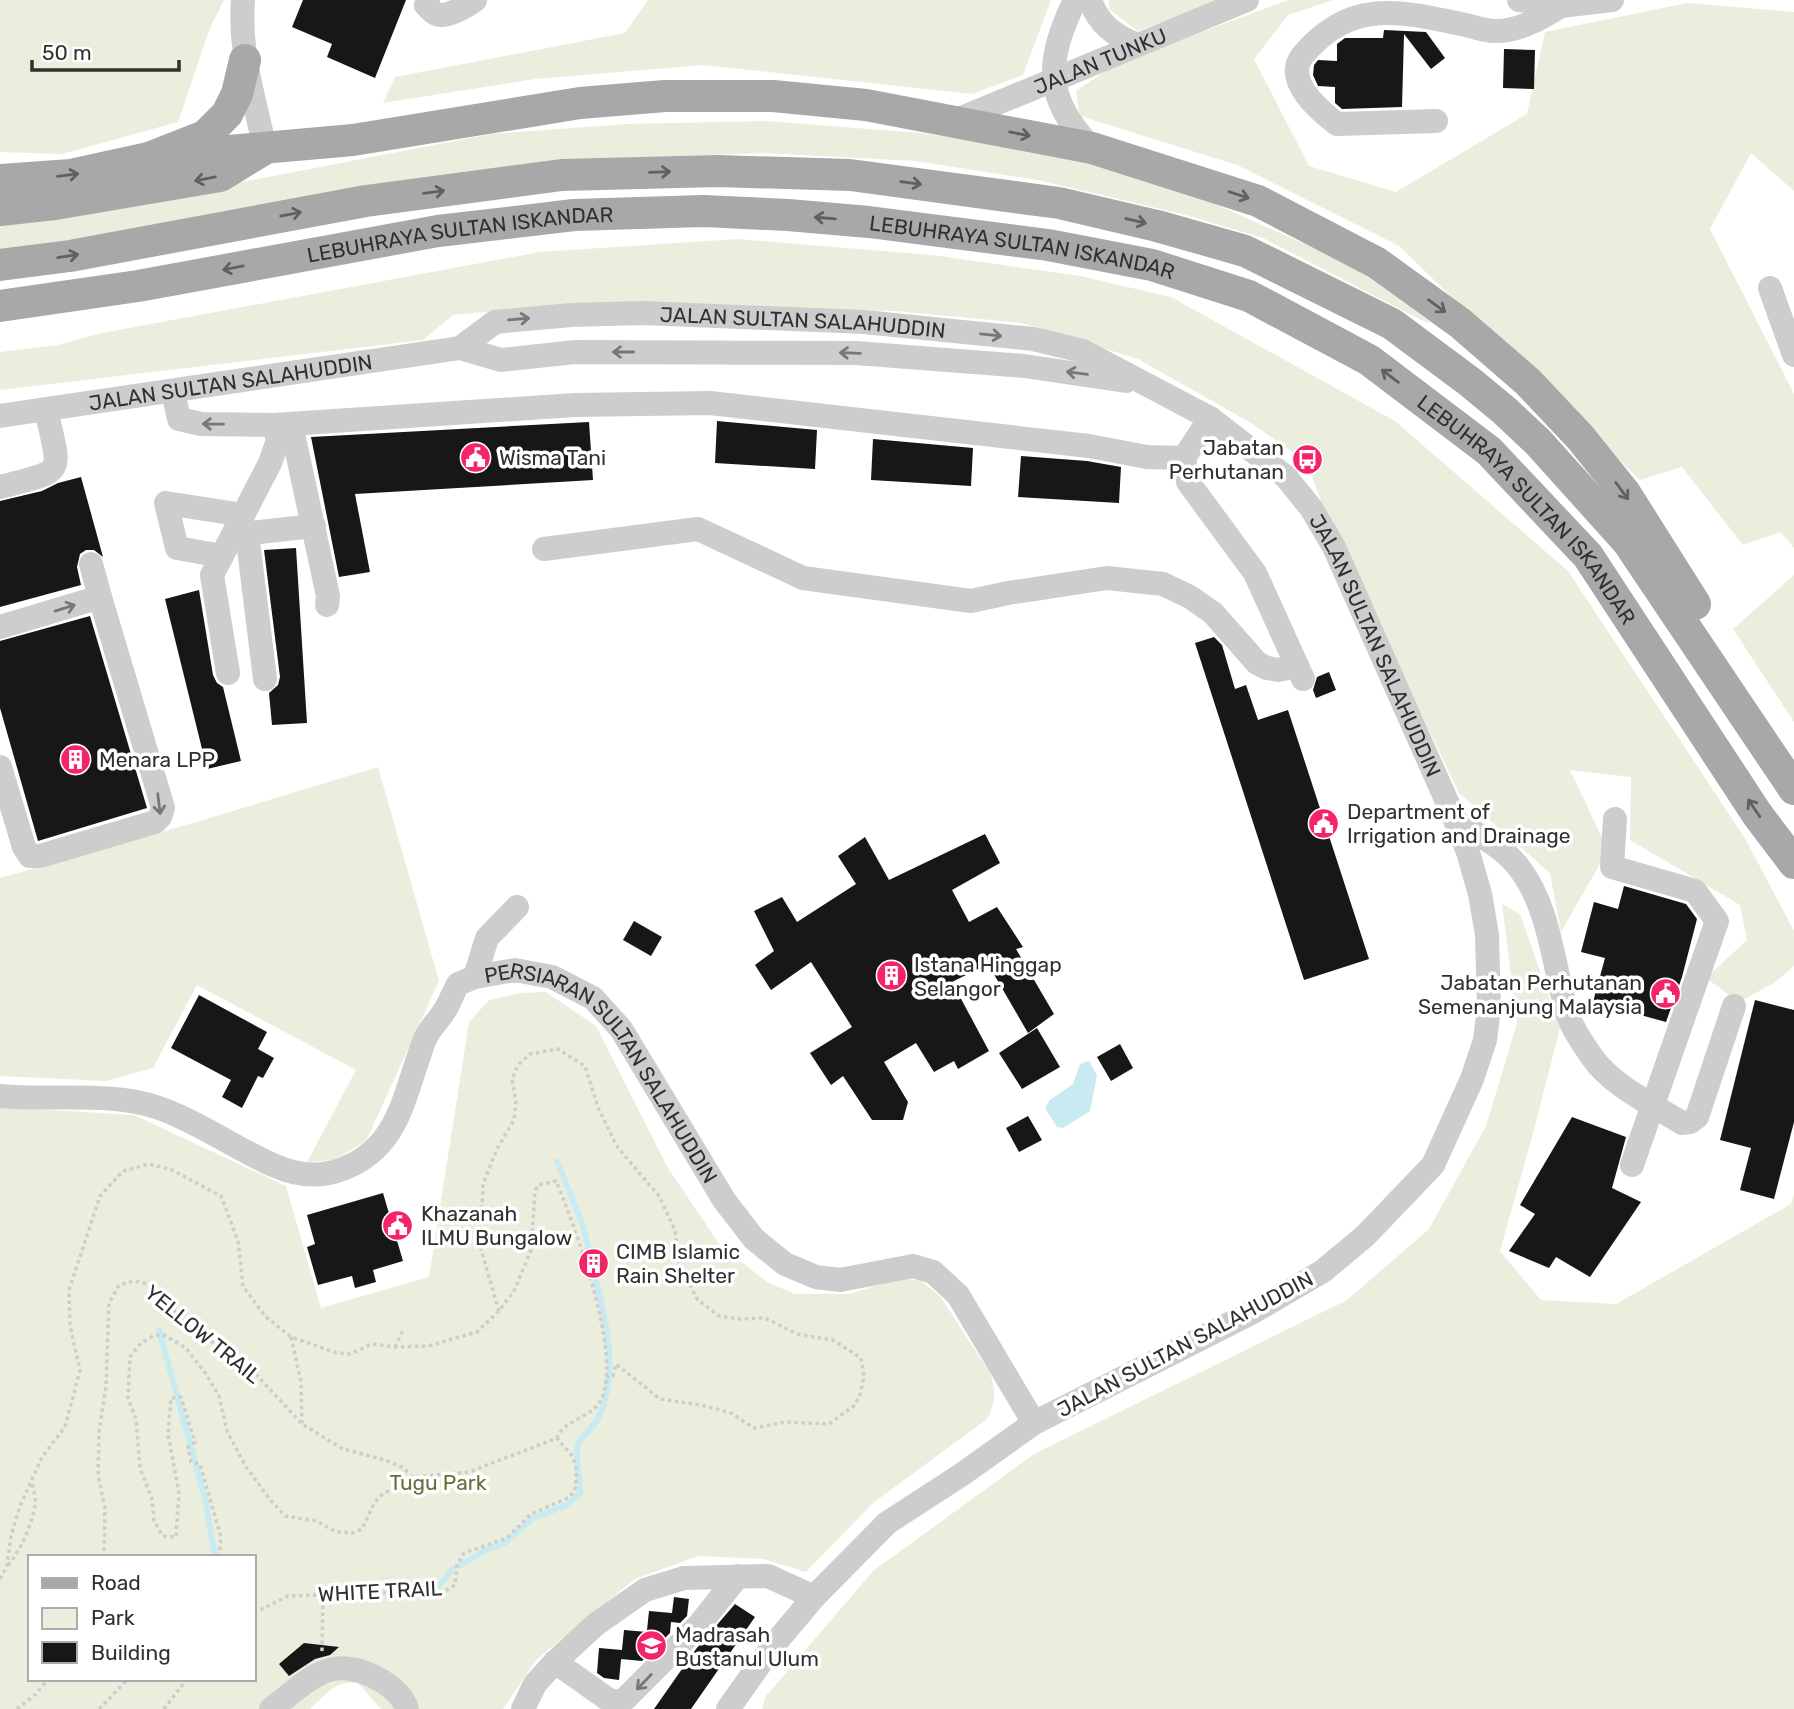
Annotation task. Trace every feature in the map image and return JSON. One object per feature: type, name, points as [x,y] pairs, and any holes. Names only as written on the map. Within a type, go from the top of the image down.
[{"type":"main road","points":[[149,158],[205,136],[227,114],[237,94],[245,60]]},
{"type":"main road","points":[[0,180],[71,175],[149,158],[353,140],[580,103],[665,96],[786,97],[886,107],[1092,148],[1258,201],[1377,263],[1460,323],[1528,382],[1580,437],[1625,493],[1723,650],[1794,774]]},
{"type":"main road","points":[[0,210],[135,192],[220,176],[265,148]]},
{"type":"main road","name":"LEBUHRAYA SULTAN ISKANDAR","points":[[0,265],[70,256],[366,201],[562,175],[718,171],[850,175],[1059,203],[1157,226],[1245,251],[1392,324],[1470,382],[1538,442],[1628,542],[1794,789]]},
{"type":"main road","name":"LEBUHRAYA SULTAN ISKANDAR","points":[[0,306],[138,286],[438,232],[587,215],[704,211],[869,222],[1048,245],[1152,265],[1249,296],[1370,360],[1489,451],[1588,556],[1757,814],[1794,863]]},
{"type":"street","points":[[243,0],[245,60],[265,148]]},
{"type":"street","points":[[428,0],[426,5],[432,12],[441,15],[469,5],[475,0]]},
{"type":"street","points":[[1075,0],[1058,46],[1053,79],[1064,114],[1092,148]]},
{"type":"street","points":[[1090,0],[1107,28],[1116,36],[1137,45]]},
{"type":"street","name":"JALAN TUNKU","points":[[954,121],[1247,0]]},
{"type":"street","points":[[1519,0],[1561,6],[1612,0]]},
{"type":"street","points":[[1436,121],[1337,124],[1306,95],[1296,73],[1300,58],[1337,21],[1360,11],[1394,10],[1492,31],[1532,23],[1561,6]]},
{"type":"street","points":[[1770,288],[1794,355]]},
{"type":"street","name":"JALAN SULTAN SALAHUDDIN","points":[[460,348],[495,321],[571,315],[643,313],[864,322],[1033,339],[1083,351],[1210,418],[1286,477],[1319,520],[1334,547],[1456,822],[1480,894],[1487,935],[1489,1008],[1485,1041],[1472,1079],[1433,1165],[1365,1236],[1323,1271],[1253,1312],[1034,1423],[887,1523],[814,1597],[772,1647],[729,1709]]},
{"type":"street","name":"JALAN SULTAN SALAHUDDIN","points":[[0,416],[460,348],[501,360],[575,352],[856,353],[1024,366],[1144,383]]},
{"type":"street","points":[[173,392],[179,419],[201,424],[283,424],[575,405],[710,403],[1088,446],[1147,457],[1184,458]]},
{"type":"street","points":[[0,487],[48,475],[55,468],[57,460],[46,410]]},
{"type":"street","points":[[544,549],[698,529],[803,578],[971,601],[1107,578],[1163,584],[1190,597],[1213,613],[1257,663],[1267,668],[1300,672],[1255,573],[1188,482],[1184,458],[1210,418]]},
{"type":"street","points":[[283,424],[303,476],[328,596],[327,605]]},
{"type":"street","points":[[228,673],[212,575],[236,535],[283,424]]},
{"type":"street","points":[[260,482],[303,476]]},
{"type":"street","points":[[236,535],[314,526]]},
{"type":"street","points":[[236,535],[265,679]]},
{"type":"street","points":[[0,767],[23,847],[30,856],[40,856],[155,822],[160,817],[163,808],[90,564]]},
{"type":"street","points":[[0,627],[100,597]]},
{"type":"street","points":[[1615,819],[1612,867],[1696,891],[1717,920],[1632,1165]]},
{"type":"street","points":[[1456,822],[1500,849],[1521,869],[1536,898],[1546,928],[1569,1018],[1594,1059],[1612,1078],[1682,1123],[1697,1117],[1734,1006]]},
{"type":"street","points":[[475,977],[487,938],[517,907]]},
{"type":"street","name":"PERSIARAN SULTAN SALAHUDDIN","points":[[0,1096],[28,1099],[107,1098],[158,1107],[274,1166],[311,1176],[331,1174],[359,1163],[372,1154],[388,1136],[401,1112],[407,1088],[430,1029],[443,1014],[458,984],[475,977],[515,970],[552,976],[593,998],[621,1028],[724,1200],[754,1240],[785,1264],[816,1277],[840,1280],[913,1266],[933,1272],[958,1295],[1034,1423]]},
{"type":"street","points":[[555,1662],[609,1700],[617,1702],[625,1699],[699,1625],[738,1576]]},
{"type":"street","points":[[523,1709],[535,1684],[555,1662],[596,1625],[645,1590],[684,1578],[768,1576],[814,1597]]},
{"type":"street","points":[[271,1709],[324,1671],[337,1667],[355,1668],[369,1674],[394,1689],[407,1709]]},
{"type":"path","points":[[219,1555],[221,1537],[200,1464],[191,1462],[188,1447],[195,1442],[181,1397],[171,1398],[168,1434],[179,1493],[176,1538],[163,1536],[155,1521],[152,1499],[139,1468],[136,1419],[128,1398],[130,1357],[141,1343],[155,1335],[164,1335],[186,1348],[206,1374],[219,1396],[227,1431],[246,1467],[272,1502],[285,1516],[317,1521],[336,1532],[353,1533],[362,1529],[375,1502],[384,1493],[406,1486],[412,1477],[470,1472],[557,1438],[561,1430],[594,1409],[616,1364],[660,1399],[701,1405],[730,1413],[754,1428],[785,1422],[829,1423],[855,1405],[864,1377],[861,1358],[833,1340],[797,1334],[765,1318],[719,1317],[697,1299],[679,1262],[675,1230],[659,1196],[618,1148],[599,1110],[584,1066],[558,1049],[530,1054],[518,1065],[512,1079],[516,1102],[514,1120],[496,1149],[483,1184],[480,1246],[499,1311]]},
{"type":"path","points":[[7,1566],[11,1536],[20,1506],[42,1457],[65,1427],[79,1370],[70,1326],[69,1290],[100,1196],[123,1171],[149,1164],[172,1170],[221,1196],[238,1241],[243,1286],[265,1316],[291,1337],[337,1353],[350,1354],[372,1344],[395,1347],[428,1346],[477,1332],[499,1311],[514,1291],[531,1250],[534,1191],[538,1185],[556,1181],[581,1241],[589,1270],[609,1377]]},
{"type":"path","name":"YELLOW TRAIL","points":[[104,1555],[106,1530],[98,1475],[99,1432],[106,1386],[109,1303],[119,1285],[134,1281],[148,1284],[195,1332],[226,1350],[253,1371],[302,1424],[343,1450],[385,1460],[404,1468],[412,1477]]},
{"type":"path","points":[[395,1347],[404,1328]]},
{"type":"path","points":[[291,1337],[301,1382],[302,1424]]},
{"type":"path","name":"WHITE TRAIL","points":[[256,1612],[288,1597],[445,1591],[455,1585],[457,1565],[464,1553],[507,1538],[531,1514],[570,1497],[576,1487],[576,1467],[573,1457],[557,1438]]},
{"type":"path","points":[[0,1579],[16,1557],[32,1521],[36,1503],[32,1480]]},
{"type":"path","points":[[323,1594],[321,1650],[324,1671]]},
{"type":"path","points":[[18,1709],[36,1695],[46,1681]]},
{"type":"path","points":[[99,1709],[126,1681]]},
{"type":"path","points":[[164,1709],[185,1681]]},
{"type":"green space","points":[[0,0],[224,0],[210,28],[178,122],[62,154],[0,152]]},
{"type":"green space","points":[[648,0],[1051,0],[1023,75],[972,94],[703,65],[535,79],[383,103],[395,77],[625,33]]},
{"type":"green space","points":[[1109,0],[1223,0],[1137,31],[1109,9]]},
{"type":"green space","points":[[1288,0],[1333,0],[1288,15],[1254,59],[1309,166],[1396,192],[1527,114],[1545,32],[1687,3],[1794,12],[1794,191],[1751,153],[1710,229],[1794,394],[1794,548],[1781,532],[1743,545],[1682,467],[1640,480],[1399,246],[1237,165],[1080,116],[1076,91],[1116,64]]},
{"type":"green space","points":[[768,121],[919,133],[1048,150],[1192,194],[1355,266],[1430,322],[1427,323],[1263,238],[1186,215],[1038,180],[915,161],[764,153],[626,158],[498,168],[137,231],[31,248],[0,249],[0,219],[138,202],[491,134],[627,124]]},
{"type":"green space","points":[[737,239],[932,255],[1080,276],[1171,297],[1395,421],[1568,571],[1746,840],[1794,931],[1794,966],[1774,983],[1739,1002],[1706,978],[1747,940],[1740,905],[1630,840],[1631,777],[1570,770],[1608,850],[1561,932],[1550,873],[1459,793],[1323,507],[1312,476],[1295,454],[1251,423],[1138,359],[1022,323],[895,311],[572,304],[453,315],[423,340],[0,390],[0,352],[58,345],[102,333],[540,252]]},
{"type":"green space","points":[[1794,575],[1794,722],[1733,629]]},
{"type":"green space","points":[[378,767],[439,981],[366,1141],[334,1160],[307,1162],[356,1070],[197,985],[153,1068],[106,1081],[0,1076],[0,878]]},
{"type":"green space","points":[[1502,904],[1520,914],[1560,1028],[1500,1251],[1541,1300],[1616,1304],[1791,1204],[1794,1193],[1794,1709],[762,1709],[766,1696],[873,1571],[1034,1454],[1347,1300],[1429,1229],[1486,1126],[1517,1023]]},
{"type":"green space","name":"Tugu Park","points":[[546,992],[596,1026],[668,1168],[720,1245],[767,1282],[795,1294],[849,1294],[901,1278],[921,1281],[940,1296],[990,1373],[994,1396],[987,1419],[873,1503],[806,1572],[763,1559],[698,1556],[635,1579],[536,1660],[503,1709],[381,1709],[358,1683],[350,1683],[337,1686],[310,1709],[0,1709],[0,1107],[134,1115],[286,1186],[321,1308],[429,1277],[469,1022],[489,1000],[521,993]]},
{"type":"water","points":[[1089,1061],[1097,1075],[1090,1111],[1063,1128],[1057,1127],[1045,1108],[1050,1100],[1073,1084],[1080,1064]]},
{"type":"building","points":[[303,0],[406,0],[375,78],[327,57],[332,44],[292,27]]},
{"type":"building","points":[[1384,30],[1426,32],[1445,58],[1431,69],[1404,34],[1402,107],[1342,109],[1335,103],[1335,87],[1318,86],[1313,75],[1314,65],[1318,60],[1337,61],[1337,44],[1345,38],[1383,38]]},
{"type":"building","points":[[1504,49],[1535,50],[1534,89],[1503,88]]},
{"type":"building","points":[[717,421],[817,430],[815,469],[715,463]]},
{"type":"building","name":"Wisma Tani","points":[[589,422],[593,480],[355,494],[370,572],[339,577],[311,437]]},
{"type":"building","points":[[873,439],[973,448],[971,486],[871,480]]},
{"type":"building","points":[[1021,456],[1087,461],[1121,467],[1119,503],[1018,497]]},
{"type":"building","points":[[81,477],[103,557],[94,550],[86,550],[80,554],[77,567],[81,585],[0,607],[0,501],[42,491],[58,483]]},
{"type":"building","points":[[296,548],[307,723],[272,725],[269,693],[278,685],[280,677],[264,550]]},
{"type":"building","points":[[199,590],[213,675],[223,687],[241,761],[207,769],[165,599]]},
{"type":"building","name":"Menara LPP","points":[[90,616],[147,808],[38,841],[0,708],[0,641]]},
{"type":"building","points":[[1214,637],[1222,645],[1235,689],[1246,685],[1258,720],[1288,710],[1369,959],[1304,980],[1195,643]]},
{"type":"building","points":[[1329,672],[1336,690],[1316,698],[1313,690],[1317,677]]},
{"type":"building","name":"Istana Hinggap Selangor","points":[[985,834],[1000,863],[952,890],[969,922],[997,907],[1023,947],[1016,949],[1054,1014],[1028,1033],[988,964],[952,982],[989,1051],[958,1069],[954,1061],[934,1072],[916,1043],[884,1062],[908,1102],[903,1120],[872,1120],[843,1076],[831,1085],[810,1053],[852,1027],[811,962],[771,990],[755,965],[774,951],[754,911],[782,897],[797,922],[856,884],[838,856],[865,837],[889,880]]},
{"type":"building","points":[[1624,886],[1686,904],[1697,919],[1682,977],[1666,1022],[1593,1002],[1605,958],[1581,952],[1594,902],[1618,909]]},
{"type":"building","points":[[634,921],[662,937],[651,956],[623,940]]},
{"type":"building","points":[[199,995],[267,1032],[258,1049],[274,1058],[263,1078],[258,1076],[242,1108],[222,1097],[231,1080],[171,1048]]},
{"type":"building","points":[[1755,1000],[1794,1010],[1794,1122],[1774,1199],[1740,1190],[1751,1148],[1720,1140]]},
{"type":"building","points":[[1037,1028],[1060,1067],[1022,1089],[999,1053]]},
{"type":"building","points":[[1120,1044],[1133,1068],[1111,1081],[1097,1057]]},
{"type":"building","points":[[1028,1116],[1042,1140],[1019,1152],[1006,1128]]},
{"type":"building","points":[[1572,1117],[1626,1137],[1612,1188],[1641,1202],[1590,1277],[1556,1257],[1549,1268],[1509,1251],[1535,1214],[1520,1205]]},
{"type":"building","name":"Khazanah ILMU Bungalow","points":[[383,1193],[403,1261],[373,1270],[376,1282],[355,1288],[352,1276],[318,1285],[307,1247],[315,1244],[307,1215]]},
{"type":"building","points":[[674,1597],[689,1599],[687,1616],[680,1623],[671,1622],[670,1633],[661,1642],[646,1640],[649,1611],[672,1613]]},
{"type":"building","points":[[735,1604],[755,1617],[691,1709],[654,1709],[696,1649]]},
{"type":"building","points":[[624,1630],[647,1632],[642,1661],[621,1659]]},
{"type":"building","points":[[304,1643],[339,1647],[330,1655],[315,1659],[289,1676],[279,1664]]},
{"type":"building","points":[[599,1648],[622,1650],[619,1680],[604,1678],[597,1673]]},
{"type":"waterway","points":[[459,1566],[486,1550],[505,1543],[533,1518],[567,1505],[580,1493],[578,1445],[598,1418],[605,1400],[609,1352],[594,1273],[600,1267],[598,1256],[590,1253],[582,1223],[557,1161]]},
{"type":"waterway","points":[[159,1330],[205,1498],[215,1555]]},
{"type":"waterway","points":[[424,1587],[440,1585],[453,1568]]},
{"type":"place","name":"Wisma Tani","points":[[476,457]]},
{"type":"place","name":"Jabatan Perhutanan","points":[[1307,459]]},
{"type":"place","name":"Menara LPP","points":[[76,759]]},
{"type":"place","name":"Department of Irrigation and Drainage","points":[[1324,823]]},
{"type":"place","name":"Istana Hinggap Selangor","points":[[891,976]]},
{"type":"place","name":"Jabatan Perhutanan Semenanjung Malaysia","points":[[1665,994]]},
{"type":"place","name":"Khazanah ILMU Bungalow","points":[[398,1225]]},
{"type":"place","name":"CIMB Islamic Rain Shelter","points":[[593,1263]]},
{"type":"place","name":"Madrasah Bustanul Ulum","points":[[652,1646]]}]
